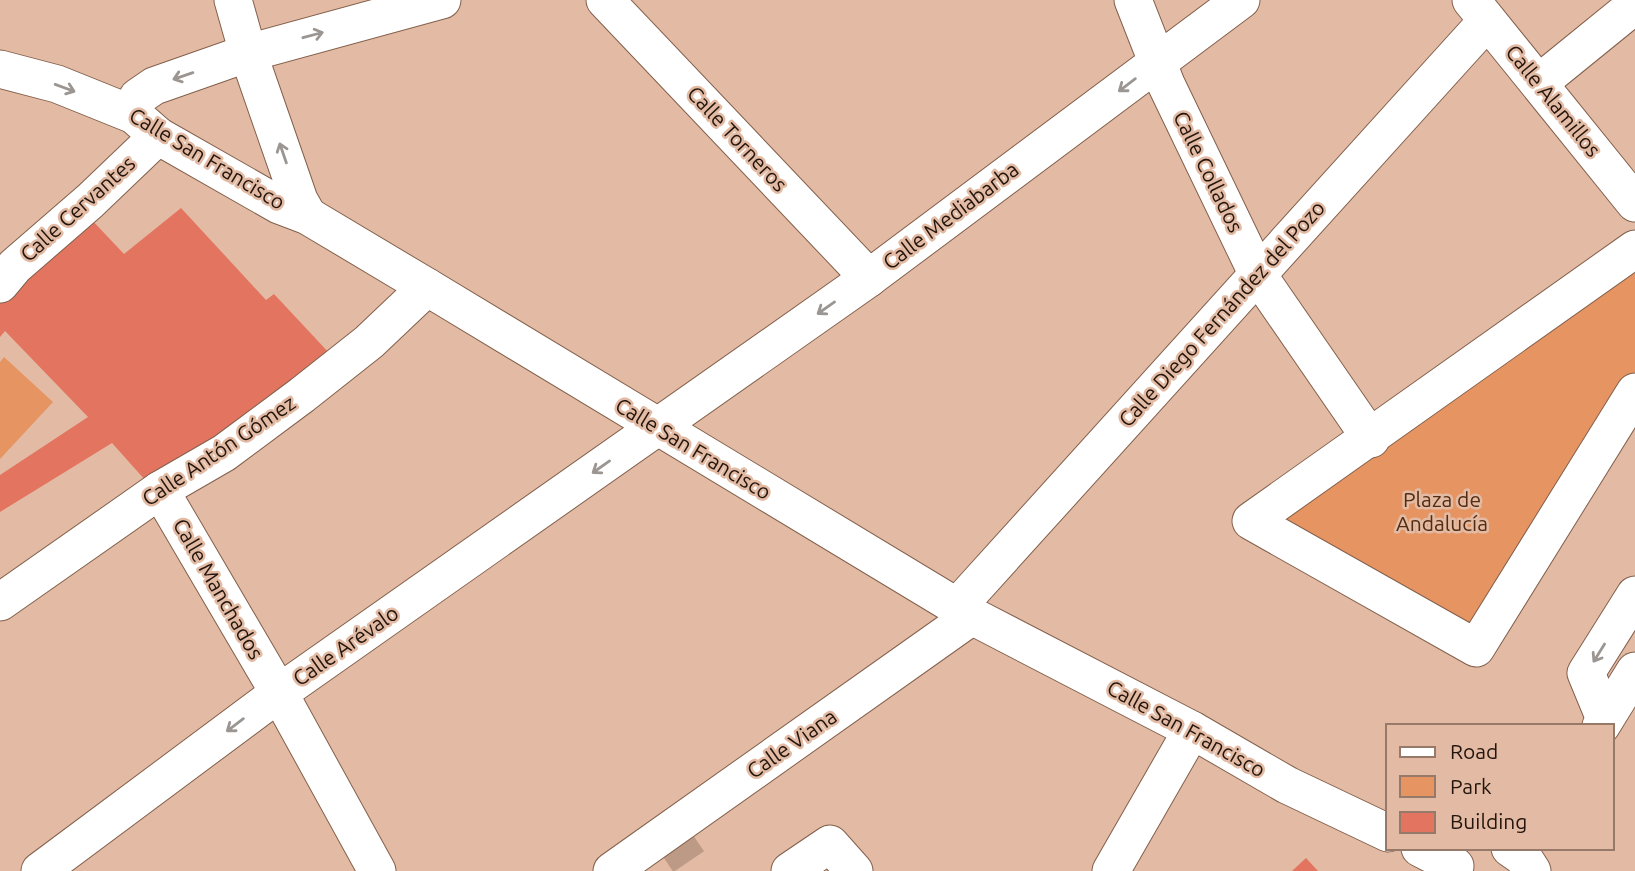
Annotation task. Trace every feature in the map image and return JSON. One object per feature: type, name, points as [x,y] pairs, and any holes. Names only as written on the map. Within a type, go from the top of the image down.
[{"type":"street","points":[[233,0],[248,53],[299,200],[308,216]]},
{"type":"street","name":"Calle Cervantes","points":[[0,284],[15,266],[90,201],[146,126],[134,106],[138,97],[153,86],[248,53],[442,0]]},
{"type":"street","name":"Calle Torneros","points":[[606,0],[869,278]]},
{"type":"street","name":"Calle Collados","points":[[1133,0],[1157,62],[1258,275],[1371,439]]},
{"type":"street","name":"Calle Mediabarba","points":[[657,428],[869,278],[1241,0]]},
{"type":"street","points":[[1539,83],[1635,5]]},
{"type":"street","name":"Calle Alamillos","points":[[1479,11],[1635,203]]},
{"type":"street","name":"Calle Diego Fernández del Pozo","points":[[964,612],[1258,275],[1479,11]]},
{"type":"street","name":"Calle San Francisco","points":[[0,69],[57,84],[146,126],[279,205],[308,216],[964,612],[1192,730],[1287,785],[1386,832]]},
{"type":"street","points":[[1635,249],[1371,439],[1251,521],[1476,648],[1635,392]]},
{"type":"street","name":"Calle Antón Gómez","points":[[0,602],[160,491],[223,453],[302,395],[369,342],[427,287]]},
{"type":"street","name":"Calle Arévalo","points":[[40,871],[279,693],[657,428]]},
{"type":"street","name":"Calle Manchados","points":[[160,491],[279,693],[377,871]]},
{"type":"street","points":[[1603,722],[1586,673],[1635,595]]},
{"type":"street","name":"Calle Viana","points":[[612,871],[964,612]]},
{"type":"street","points":[[1603,722],[1635,671]]},
{"type":"street","points":[[1111,871],[1192,730]]},
{"type":"street","points":[[790,871],[830,844],[854,871]]},
{"type":"street","points":[[1426,850],[1461,862]]},
{"type":"green space","name":"Plaza de Andalucía","points":[[1635,249],[1635,392],[1476,648],[1251,521]]},
{"type":"green space","points":[[4,357],[53,402],[0,459],[0,362]]},
{"type":"building","points":[[181,208],[266,300],[274,294],[331,355],[215,447],[146,481],[112,443],[0,512],[0,475],[88,417],[5,331],[0,337],[0,303],[89,217],[124,254]]},
{"type":"building","points":[[1306,858],[1318,871],[1292,871]]},
{"type":"tunnel","points":[[668,831],[695,871]]}]
